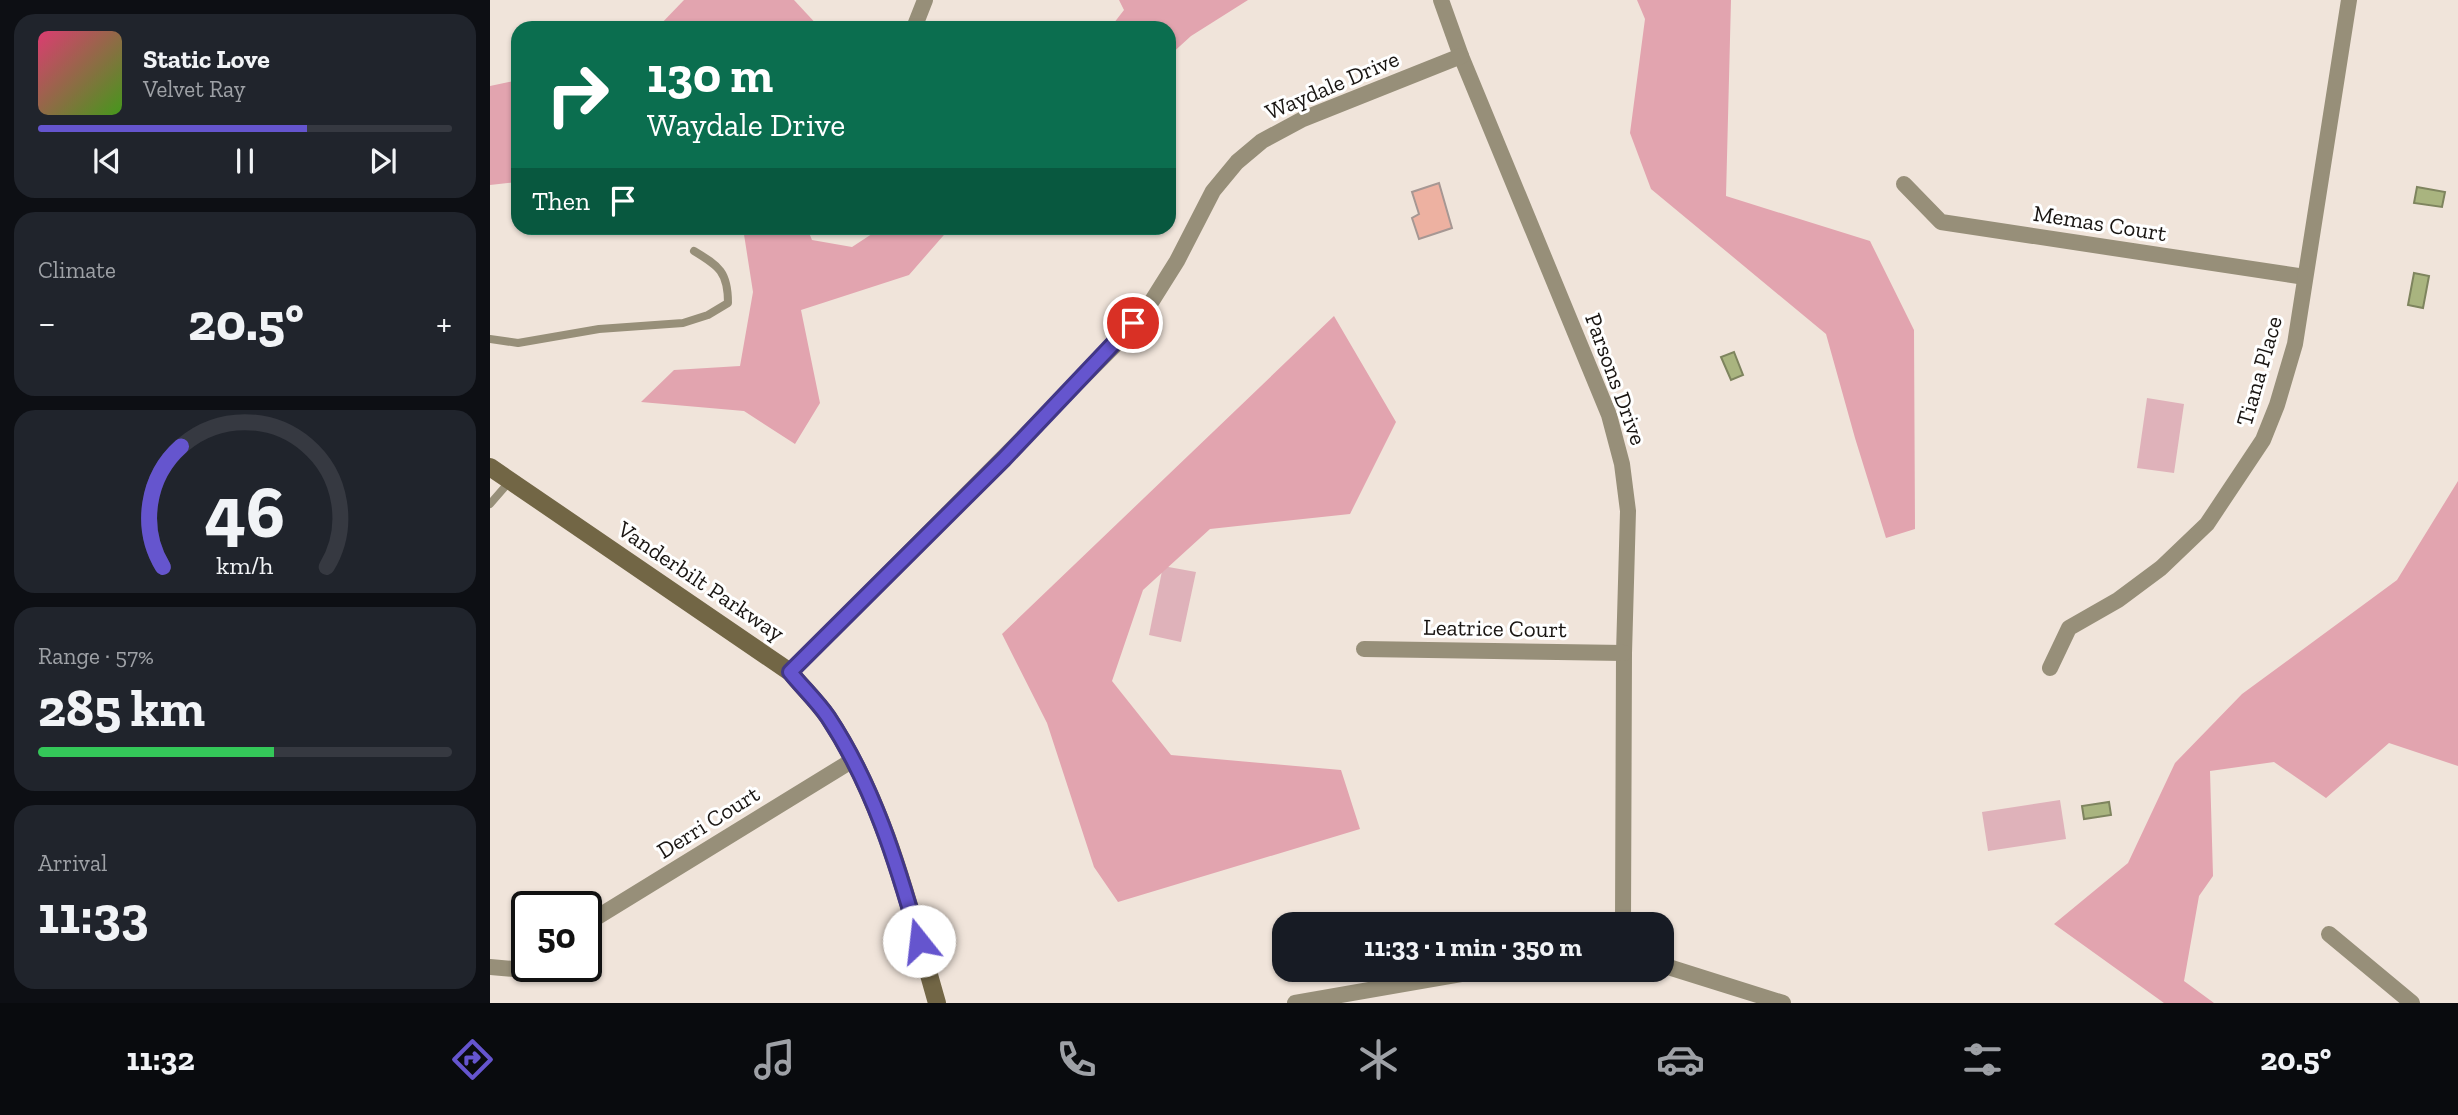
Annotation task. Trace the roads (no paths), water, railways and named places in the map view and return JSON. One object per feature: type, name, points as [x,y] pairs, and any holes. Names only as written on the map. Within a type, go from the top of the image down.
[{"type":"main road","name":"Vanderbilt Parkway","points":[[490,467],[790,672],[827,716],[853,760],[878,812],[905,892],[937,1003]]},
{"type":"street","points":[[917,21],[925,0]]},
{"type":"street","name":"Parsons Drive","points":[[1441,0],[1461,56],[1609,415],[1622,464],[1628,511],[1624,653],[1623,912]]},
{"type":"street","name":"Tiana Place","points":[[2050,668],[2069,628],[2118,600],[2161,568],[2207,524],[2263,440],[2277,405],[2295,344],[2349,0]]},
{"type":"street","name":"Waydale Drive","points":[[790,672],[1117,343],[1150,304],[1177,261],[1213,191],[1237,162],[1262,141],[1303,119],[1461,56]]},
{"type":"street","name":"Memas Court","points":[[1904,184],[1941,222],[2305,276]]},
{"type":"street","name":"Leatrice Court","points":[[1364,649],[1624,653]]},
{"type":"street","name":"Derri Court","points":[[602,914],[853,760]]},
{"type":"street","points":[[2329,934],[2412,1003]]},
{"type":"street","points":[[490,967],[511,968]]},
{"type":"street","points":[[1674,969],[1783,1003]]},
{"type":"street","points":[[1295,1003],[1415,982]]},
{"type":"lane","points":[[490,340],[518,343],[599,329],[683,323],[708,315],[728,303],[728,284],[715,264],[694,251]]},
{"type":"lane","points":[[490,503],[510,481]]}]
